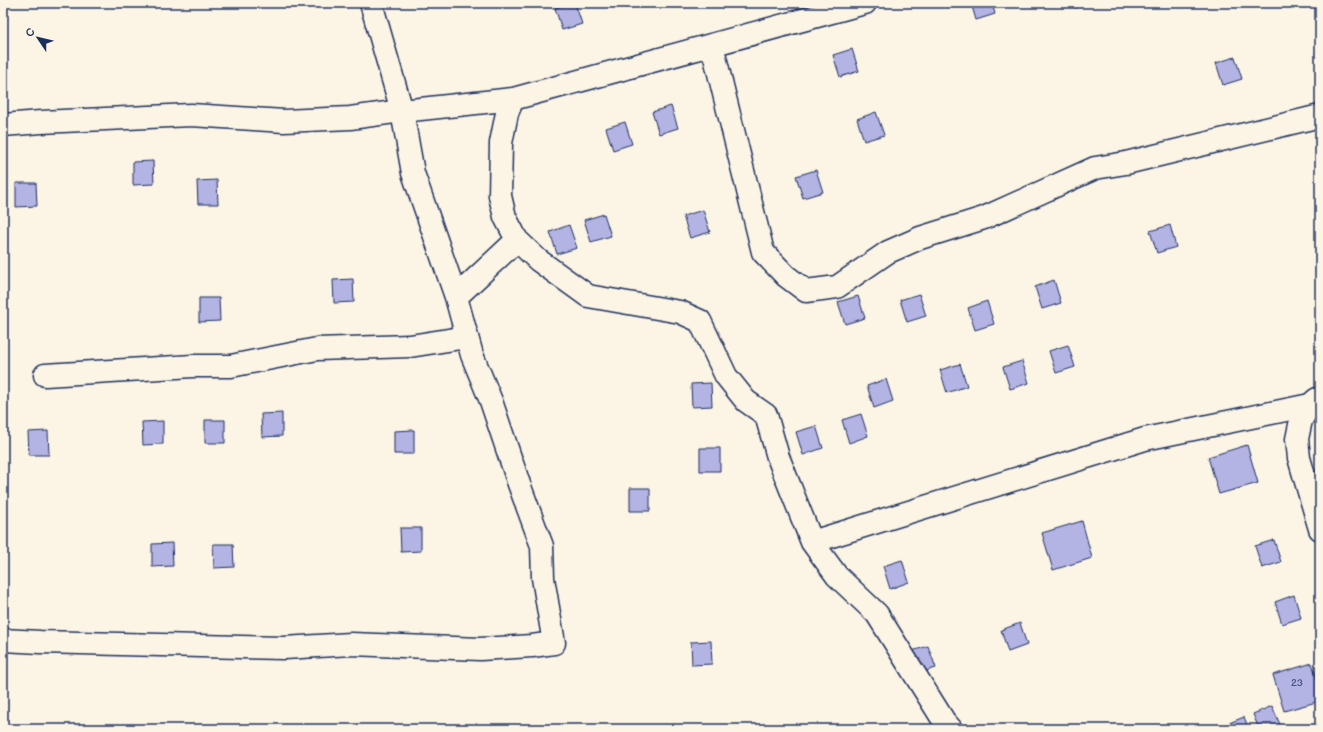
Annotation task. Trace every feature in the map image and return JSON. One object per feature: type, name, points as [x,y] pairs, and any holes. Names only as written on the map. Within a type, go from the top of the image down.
[{"type":"street","points":[[3,640],[284,648],[351,644],[480,649],[532,646],[554,643],[543,578],[542,546],[467,338],[456,297],[413,173],[402,111],[371,3]]},
{"type":"street","points":[[3,125],[191,115],[284,121],[350,118],[513,99],[865,3]]},
{"type":"street","points":[[712,45],[763,252],[786,276],[806,291],[837,287],[888,252],[920,238],[984,218],[1095,168],[1126,163],[1320,116]]},
{"type":"street","points":[[513,99],[507,113],[500,143],[500,196],[505,217],[517,240],[538,260],[588,296],[680,312],[700,321],[726,376],[746,401],[766,415],[778,457],[812,542],[837,576],[877,614],[944,721],[951,729]]},
{"type":"street","points":[[456,297],[517,240]]},
{"type":"street","points":[[45,375],[193,366],[231,366],[317,349],[410,346],[467,338]]},
{"type":"street","points":[[812,542],[1145,439],[1315,401]]},
{"type":"street","points":[[1315,401],[1301,420],[1297,439],[1299,458],[1320,529]]},
{"type":"building","points":[[575,3],[582,24],[562,30],[555,8]]},
{"type":"building","points":[[971,3],[992,3],[995,14],[976,20]]},
{"type":"building","points":[[1073,3],[1091,3],[1075,8]]},
{"type":"building","points":[[852,49],[859,71],[840,77],[833,55]]},
{"type":"building","points":[[1235,57],[1242,79],[1223,85],[1216,63]]},
{"type":"building","points":[[671,106],[678,128],[659,134],[652,112]]},
{"type":"building","points":[[876,112],[884,135],[864,141],[857,119]]},
{"type":"building","points":[[625,122],[632,144],[613,150],[606,128]]},
{"type":"building","points":[[153,161],[154,184],[133,185],[133,162]]},
{"type":"building","points":[[816,170],[823,192],[803,198],[796,176]]},
{"type":"building","points":[[217,180],[218,204],[198,204],[197,181]]},
{"type":"building","points":[[16,183],[36,183],[37,206],[16,207]]},
{"type":"building","points":[[703,210],[710,232],[690,238],[683,216]]},
{"type":"building","points":[[604,214],[611,236],[591,242],[584,220]]},
{"type":"building","points":[[569,225],[577,248],[557,254],[550,232]]},
{"type":"building","points":[[1170,225],[1176,247],[1157,253],[1150,231]]},
{"type":"building","points":[[353,279],[354,302],[334,303],[333,280]]},
{"type":"building","points":[[1054,280],[1061,303],[1042,309],[1035,287]]},
{"type":"building","points":[[919,294],[926,316],[907,322],[900,300]]},
{"type":"building","points":[[858,296],[865,318],[845,324],[838,302]]},
{"type":"building","points":[[199,298],[219,298],[220,321],[199,322]]},
{"type":"building","points":[[987,301],[994,324],[975,330],[968,308]]},
{"type":"building","points":[[1068,345],[1075,367],[1056,373],[1049,351]]},
{"type":"building","points":[[1022,361],[1029,383],[1010,389],[1003,367]]},
{"type":"building","points":[[960,364],[967,386],[947,393],[940,370]]},
{"type":"building","points":[[886,379],[893,401],[874,408],[867,386]]},
{"type":"building","points":[[711,383],[712,406],[692,407],[691,384]]},
{"type":"building","points":[[282,413],[282,436],[262,437],[261,414]]},
{"type":"building","points":[[861,414],[868,436],[849,443],[842,420]]},
{"type":"building","points":[[205,420],[225,420],[225,443],[205,443]]},
{"type":"building","points":[[163,421],[163,444],[143,445],[142,422]]},
{"type":"building","points":[[816,426],[823,448],[803,455],[796,432]]},
{"type":"building","points":[[414,430],[414,454],[394,454],[394,431]]},
{"type":"building","points":[[48,431],[49,455],[29,455],[28,432]]},
{"type":"building","points":[[1247,445],[1258,483],[1219,494],[1208,457]]},
{"type":"building","points":[[700,448],[720,448],[720,471],[700,471]]},
{"type":"building","points":[[630,488],[650,488],[650,511],[630,511]]},
{"type":"building","points":[[1082,521],[1092,558],[1053,570],[1042,533]]},
{"type":"building","points":[[400,528],[421,528],[421,551],[401,552]]},
{"type":"building","points":[[1274,540],[1281,562],[1262,568],[1255,546]]},
{"type":"building","points":[[172,543],[173,566],[152,567],[152,544]]},
{"type":"building","points":[[213,544],[233,544],[234,567],[214,568]]},
{"type":"building","points":[[902,560],[909,582],[890,589],[883,566]]},
{"type":"building","points":[[1294,595],[1301,618],[1282,624],[1275,602]]},
{"type":"building","points":[[1020,623],[1027,645],[1008,652],[1001,630]]},
{"type":"building","points":[[711,641],[712,664],[692,665],[691,642]]},
{"type":"building","points":[[928,646],[936,668],[916,674],[909,652]]},
{"type":"building","points":[[1312,663],[1320,689],[1320,701],[1284,711],[1273,675]]},
{"type":"building","points":[[1272,706],[1282,729],[1259,729],[1253,714]]},
{"type":"building","points":[[1244,717],[1249,729],[1226,729],[1224,725]]}]
